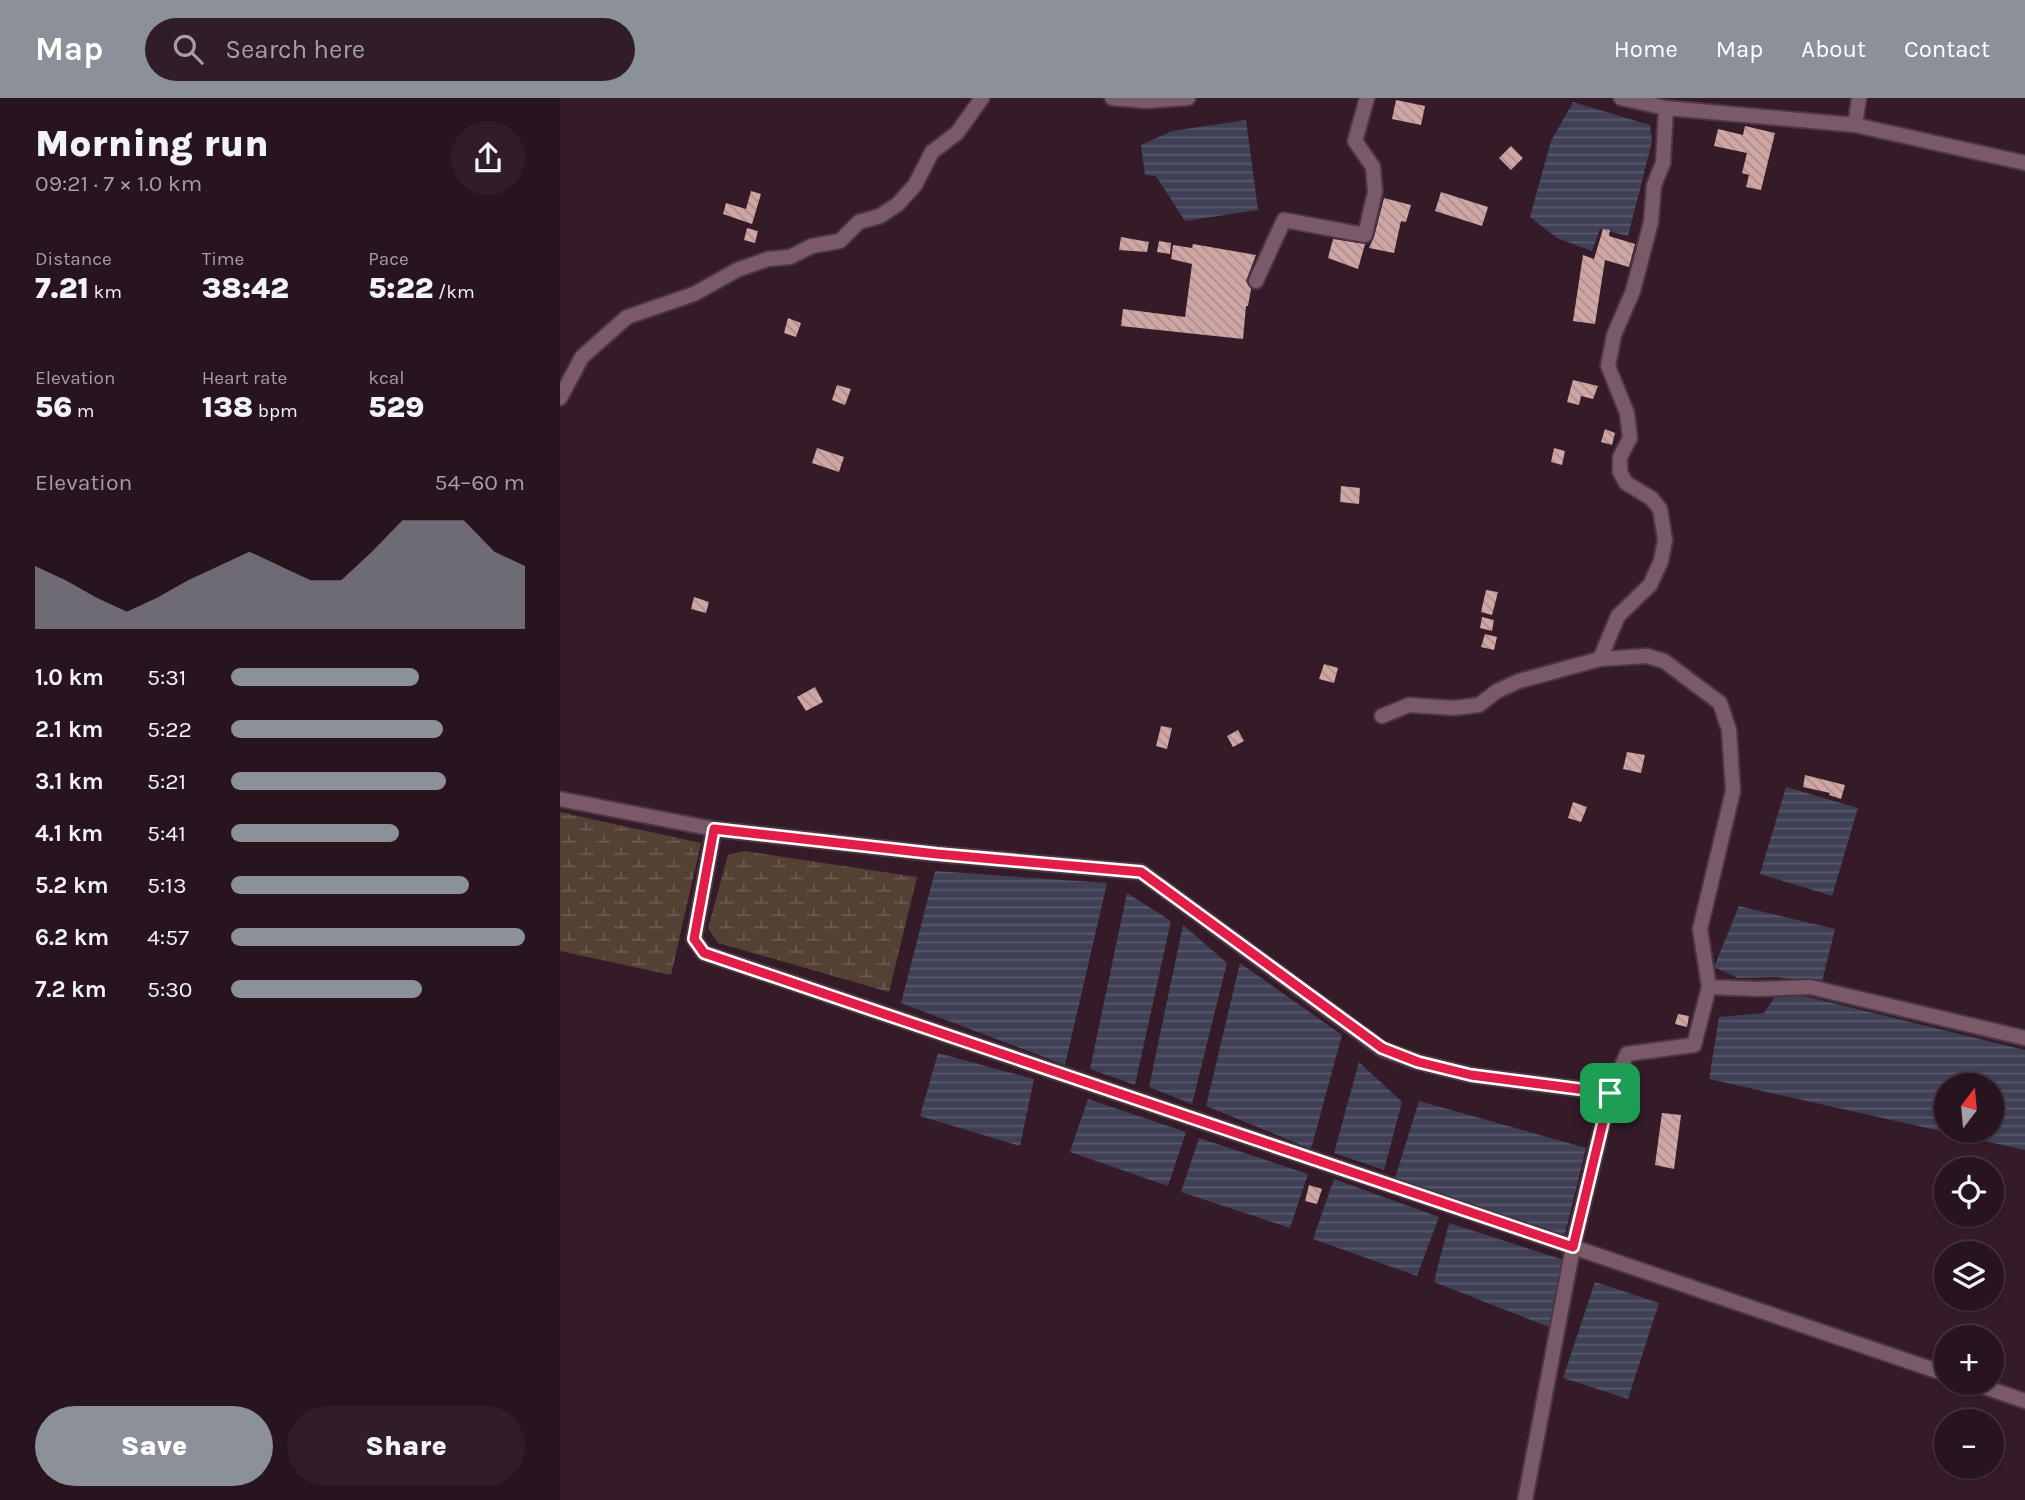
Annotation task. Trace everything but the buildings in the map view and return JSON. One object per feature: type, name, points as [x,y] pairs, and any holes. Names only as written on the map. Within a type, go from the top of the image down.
[{"type":"street","points":[[560,398],[582,357],[627,317],[694,295],[737,270],[768,258],[790,257],[812,246],[840,241],[859,222],[880,216],[889,210],[915,185],[932,152],[957,133],[982,98]]},
{"type":"street","points":[[1112,98],[1146,101],[1188,98]]},
{"type":"street","points":[[1256,281],[1284,220],[1365,235],[1375,192],[1373,167],[1355,141],[1367,98]]},
{"type":"street","points":[[1621,98],[1666,108],[1855,125],[2025,163]]},
{"type":"street","points":[[1855,125],[1859,98]]},
{"type":"street","points":[[1600,659],[1618,616],[1650,585],[1661,561],[1665,540],[1660,509],[1651,498],[1626,483],[1620,472],[1620,457],[1630,438],[1628,413],[1608,366],[1614,335],[1633,291],[1651,222],[1654,185],[1663,163],[1666,108]]},
{"type":"street","points":[[1382,716],[1409,705],[1454,708],[1479,705],[1497,691],[1519,681],[1600,659],[1647,656],[1664,661],[1720,703],[1729,730],[1733,791],[1700,929],[1709,987],[1694,1045],[1627,1054],[1610,1093],[1573,1247],[1525,1500]]},
{"type":"street","points":[[560,799],[714,829],[937,854],[1141,872],[1382,1048],[1418,1062],[1471,1075],[1610,1093]]},
{"type":"street","points":[[714,829],[694,939],[704,953],[1934,1370]]},
{"type":"street","points":[[1709,987],[1810,987],[2025,1038]]},
{"type":"street","points":[[2004,1394],[2025,1401]]},
{"type":"green space","points":[[560,812],[701,843],[671,975],[560,951]]},
{"type":"green space","points":[[744,851],[917,877],[889,992],[718,943],[708,928],[728,855]]},
{"type":"water","points":[[1573,102],[1650,125],[1652,142],[1628,236],[1600,229],[1592,251],[1557,238],[1530,217],[1551,141]]},
{"type":"water","points":[[1246,120],[1258,210],[1185,221],[1156,176],[1145,175],[1141,145],[1172,131]]},
{"type":"water","points":[[1786,787],[1858,808],[1832,896],[1760,874]]},
{"type":"water","points":[[935,871],[1107,883],[1065,1065],[901,1003]]},
{"type":"water","points":[[1127,893],[1171,921],[1135,1085],[1090,1069]]},
{"type":"water","points":[[1739,906],[1835,929],[1822,982],[1776,977],[1738,978],[1714,967]]},
{"type":"water","points":[[1183,925],[1227,963],[1192,1104],[1149,1087]]},
{"type":"water","points":[[1240,963],[1342,1035],[1311,1149],[1206,1106]]},
{"type":"water","points":[[1776,995],[1804,996],[2025,1050],[2025,1150],[1994,1143],[2004,1143],[2004,1073],[1934,1073],[1934,1130],[1709,1079],[1719,1017],[1764,1013]]},
{"type":"water","points":[[938,1053],[1034,1079],[1020,1146],[920,1116]]},
{"type":"water","points":[[1359,1062],[1402,1102],[1384,1170],[1334,1153]]},
{"type":"water","points":[[1088,1099],[1186,1132],[1168,1186],[1070,1152]]},
{"type":"water","points":[[1419,1101],[1586,1148],[1564,1238],[1395,1178]]},
{"type":"water","points":[[1199,1138],[1308,1174],[1290,1228],[1181,1192]]},
{"type":"water","points":[[1334,1179],[1439,1217],[1417,1276],[1313,1239]]},
{"type":"water","points":[[1449,1223],[1564,1260],[1549,1327],[1434,1282]]},
{"type":"water","points":[[1595,1282],[1659,1303],[1628,1399],[1563,1378]]},
{"type":"route","points":[[714,829],[937,854],[1141,872],[1382,1048],[1418,1062],[1471,1075],[1610,1093],[1573,1247],[704,953],[694,939],[714,829]]}]
